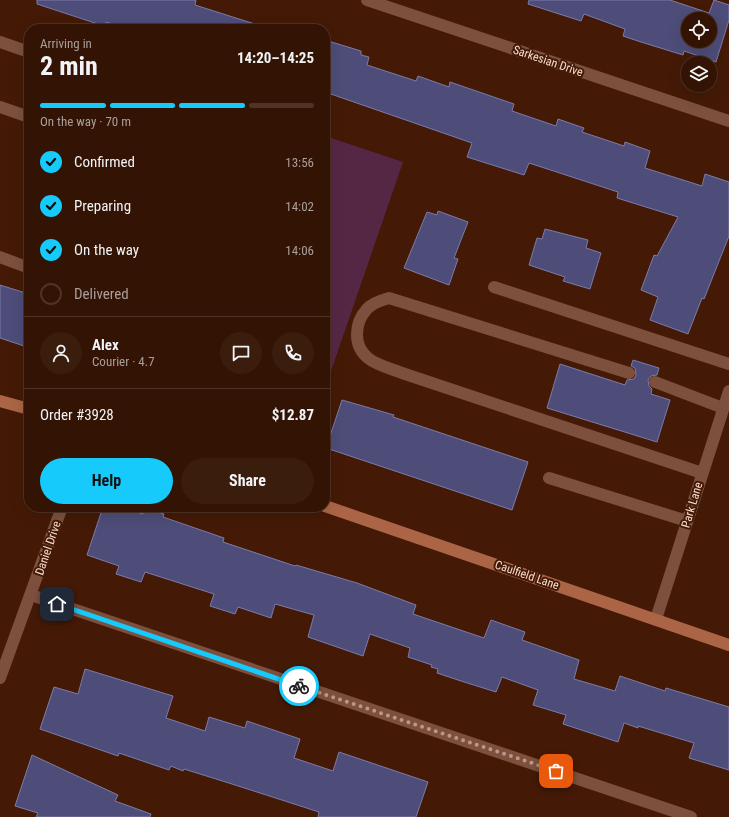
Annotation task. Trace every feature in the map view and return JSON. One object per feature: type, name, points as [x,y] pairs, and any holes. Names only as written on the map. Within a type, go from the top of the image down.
[{"type":"main road","points":[[0,401],[24,408]]},
{"type":"main road","name":"Caulfield Lane","points":[[330,508],[729,645]]},
{"type":"street","name":"Sarkesian Drive","points":[[367,0],[729,121]]},
{"type":"street","points":[[0,42],[24,50]]},
{"type":"street","points":[[0,107],[24,115]]},
{"type":"street","points":[[0,257],[24,266]]},
{"type":"street","points":[[494,287],[729,364]]},
{"type":"street","points":[[629,373],[389,298],[379,301],[367,308],[360,321],[356,337],[358,347],[368,359],[402,373],[702,473]]},
{"type":"street","points":[[655,382],[723,408]]},
{"type":"street","name":"Park Lane","points":[[656,619],[729,391]]},
{"type":"street","points":[[549,478],[687,521]]},
{"type":"street","name":"Daniel Drive","points":[[0,678],[60,512]]},
{"type":"street","points":[[31,595],[691,817]]},
{"type":"shaded area","points":[[330,138],[403,162],[330,371]]},
{"type":"building","points":[[37,0],[196,0],[195,5],[255,24],[113,24],[106,22],[105,24],[98,24],[37,4]]},
{"type":"building","points":[[529,0],[670,0],[706,12],[681,12],[681,48],[717,48],[717,12],[709,12],[714,0],[729,5],[729,20],[717,59],[717,56],[699,56],[684,51],[683,55],[623,36],[625,29],[584,14],[581,21],[528,4]]},
{"type":"building","points":[[330,42],[361,51],[361,55],[369,57],[367,65],[416,81],[418,76],[449,87],[450,82],[514,104],[512,111],[556,126],[558,119],[584,128],[582,132],[624,146],[625,142],[650,151],[645,168],[702,186],[705,174],[729,182],[729,236],[704,299],[702,298],[688,334],[650,320],[658,297],[641,290],[654,255],[657,256],[678,217],[617,198],[618,192],[529,163],[524,175],[467,157],[472,143],[330,94]]},
{"type":"building","points":[[438,211],[468,222],[454,258],[458,259],[449,285],[404,268],[427,212],[437,215]]},
{"type":"building","points":[[545,229],[588,240],[586,248],[601,253],[590,289],[563,281],[565,277],[529,265],[537,238],[542,239]]},
{"type":"building","points":[[0,285],[24,292],[24,346],[0,338]]},
{"type":"building","points":[[633,360],[659,368],[657,375],[651,376],[648,380],[649,386],[652,389],[651,394],[670,400],[657,442],[547,408],[560,364],[625,385],[627,380],[634,379],[636,375],[635,368],[631,366]]},
{"type":"building","points":[[342,400],[394,415],[393,417],[528,462],[512,510],[330,449],[330,436]]},
{"type":"building","points":[[101,512],[137,512],[143,514],[143,512],[157,512],[164,514],[163,517],[224,538],[223,542],[295,566],[296,565],[357,583],[416,605],[413,614],[484,638],[491,620],[525,632],[522,640],[579,660],[574,679],[615,691],[620,676],[665,691],[666,688],[729,707],[729,770],[689,758],[694,743],[638,726],[638,728],[624,723],[618,742],[563,724],[566,715],[533,705],[538,690],[502,677],[496,692],[437,673],[438,669],[431,667],[432,665],[408,657],[410,648],[370,634],[363,656],[308,637],[314,615],[275,604],[271,618],[238,607],[235,614],[210,606],[214,594],[145,572],[141,582],[116,574],[119,566],[87,555]]},
{"type":"building","points":[[85,669],[173,696],[166,718],[205,731],[209,717],[245,728],[247,721],[300,739],[294,758],[333,771],[339,752],[428,782],[416,817],[318,817],[319,812],[232,784],[184,769],[183,771],[171,766],[169,770],[119,753],[118,756],[40,729],[54,687],[78,694]]},
{"type":"building","points":[[32,755],[118,795],[115,801],[151,814],[150,817],[36,817],[38,813],[15,806]]},
{"type":"way so far","points":[[299,686],[556,771]]},
{"type":"route","points":[[57,604],[299,686]]}]
